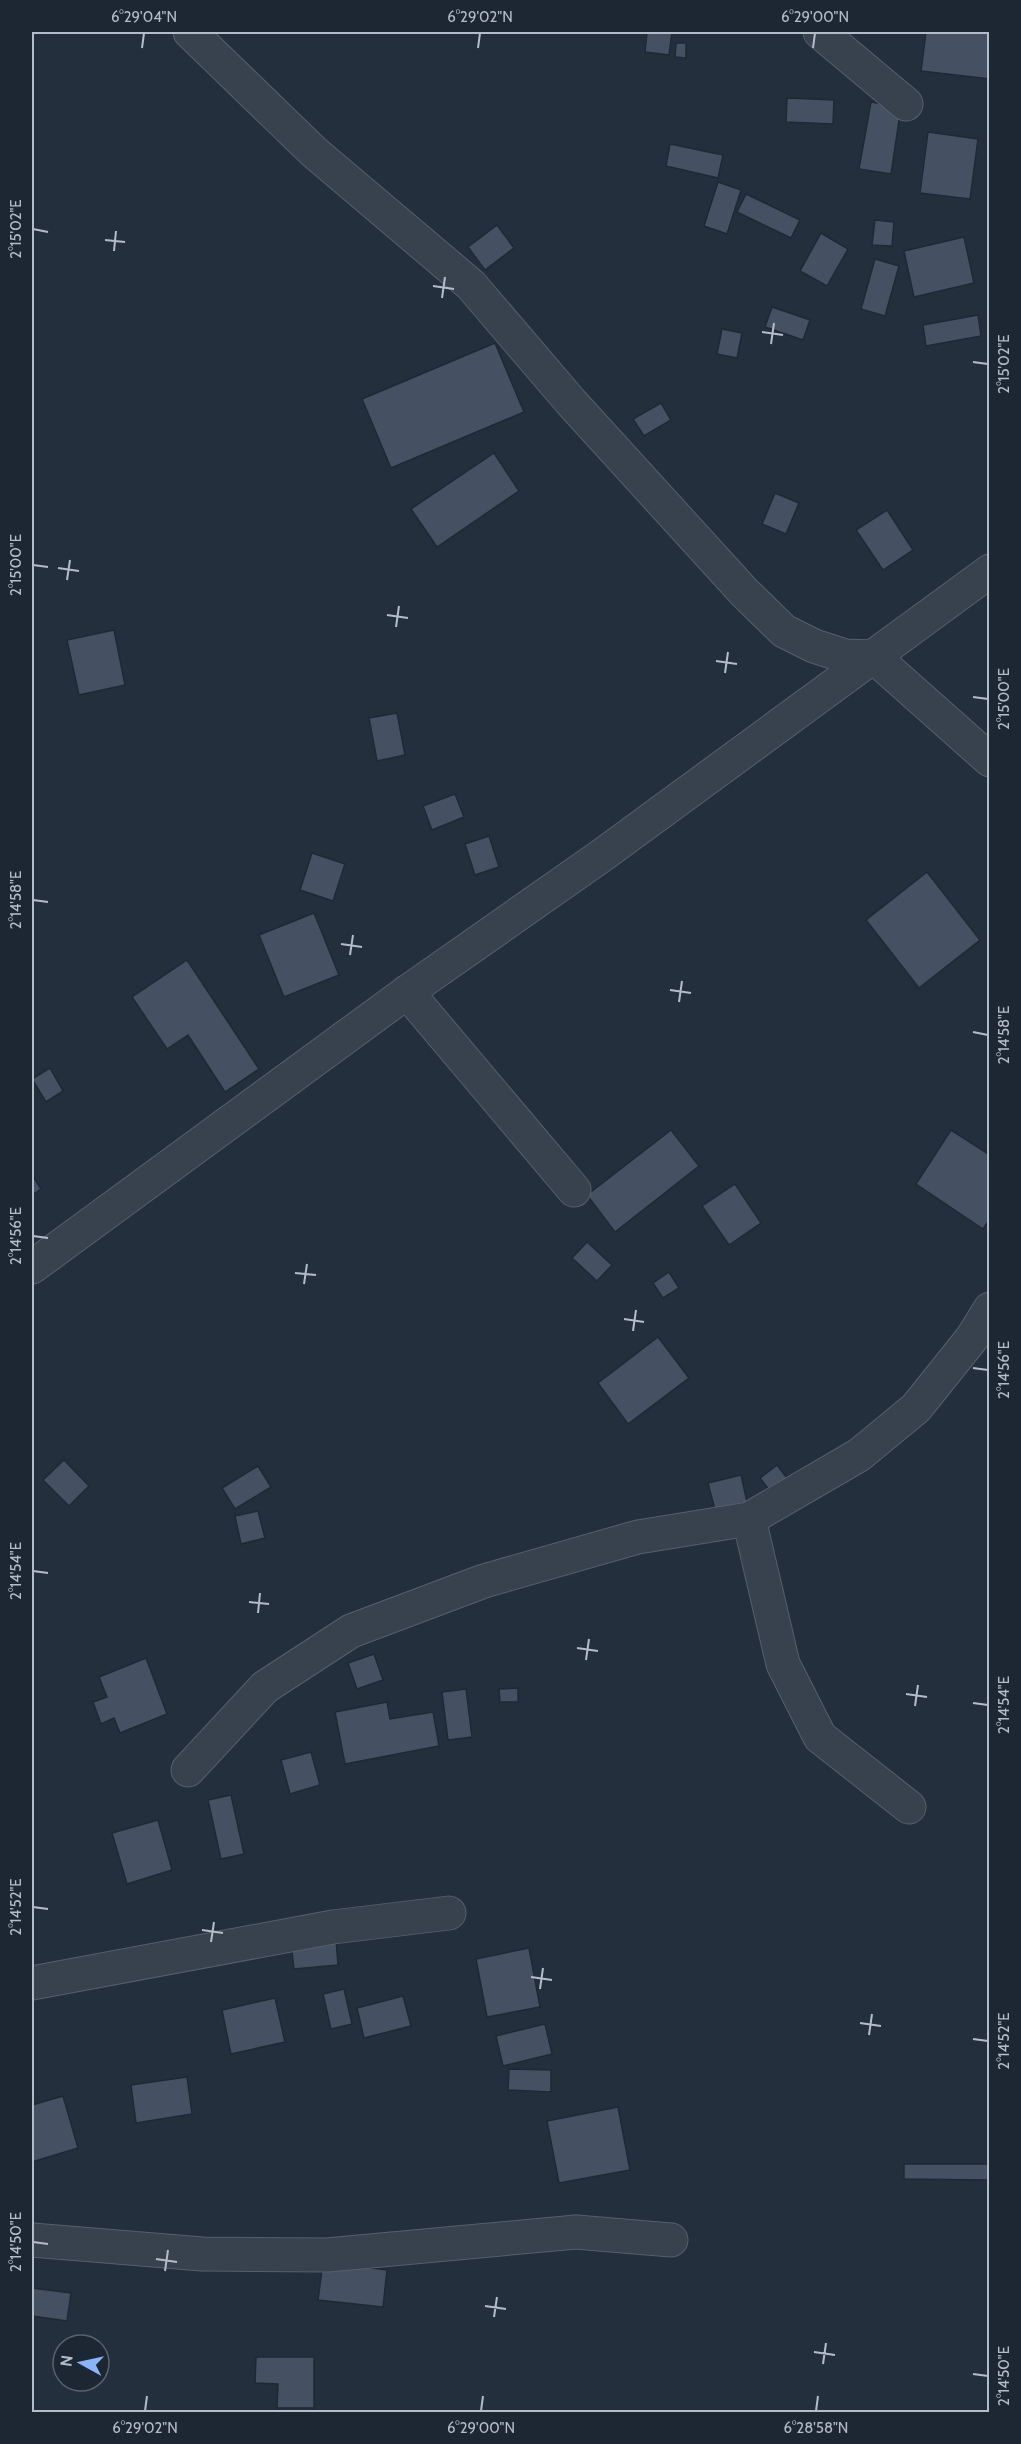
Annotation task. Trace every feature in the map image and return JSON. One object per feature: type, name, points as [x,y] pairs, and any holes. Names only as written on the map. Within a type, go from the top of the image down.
[{"type":"street","points":[[190,32],[314,152],[471,285],[571,402],[744,592],[784,631],[814,646],[845,656],[874,657],[990,760]]},
{"type":"street","points":[[820,32],[906,104]]},
{"type":"street","points":[[32,1267],[407,992],[600,856],[990,571]]},
{"type":"street","points":[[407,992],[574,1190]]},
{"type":"street","points":[[188,1770],[265,1687],[351,1631],[484,1581],[638,1537],[749,1519],[859,1455],[916,1407],[972,1338],[990,1309]]},
{"type":"street","points":[[749,1519],[783,1664],[820,1737],[909,1807]]},
{"type":"street","points":[[32,1983],[333,1927],[449,1913]]},
{"type":"street","points":[[32,2240],[202,2254],[327,2254],[576,2232],[671,2240]]},
{"type":"building","points":[[647,32],[672,32],[669,55],[645,52]]},
{"type":"building","points":[[926,32],[990,32],[990,79],[921,71]]},
{"type":"building","points":[[676,43],[686,43],[686,58],[675,57]]},
{"type":"building","points":[[787,98],[834,100],[833,124],[786,122]]},
{"type":"building","points":[[871,102],[901,107],[891,174],[859,169]]},
{"type":"building","points":[[928,132],[978,139],[970,199],[920,193]]},
{"type":"building","points":[[670,144],[723,155],[718,178],[666,166]]},
{"type":"building","points":[[718,182],[741,190],[727,234],[704,226]]},
{"type":"building","points":[[746,194],[800,220],[791,238],[737,212]]},
{"type":"building","points":[[875,220],[894,222],[892,246],[872,245]]},
{"type":"building","points":[[497,225],[514,248],[485,270],[468,247]]},
{"type":"building","points":[[821,233],[848,249],[827,286],[800,271]]},
{"type":"building","points":[[964,237],[974,283],[914,297],[904,251]]},
{"type":"building","points":[[875,259],[899,266],[885,316],[861,309]]},
{"type":"building","points":[[772,307],[810,320],[803,340],[765,327]]},
{"type":"building","points":[[978,315],[981,336],[926,346],[923,325]]},
{"type":"building","points":[[722,329],[742,333],[737,358],[717,354]]},
{"type":"building","points":[[495,343],[524,412],[391,468],[362,399]]},
{"type":"building","points":[[661,403],[671,420],[644,436],[633,419]]},
{"type":"building","points":[[494,453],[519,491],[437,547],[411,509]]},
{"type":"building","points":[[775,493],[799,503],[786,534],[762,524]]},
{"type":"building","points":[[887,510],[913,550],[883,570],[856,530]]},
{"type":"building","points":[[114,630],[125,685],[79,695],[67,640]]},
{"type":"building","points":[[397,713],[405,755],[377,761],[369,718]]},
{"type":"building","points":[[455,794],[464,817],[432,830],[423,806]]},
{"type":"building","points":[[489,836],[499,867],[475,875],[465,844]]},
{"type":"building","points":[[312,853],[345,864],[333,901],[300,890]]},
{"type":"building","points":[[927,872],[980,940],[919,988],[866,920]]},
{"type":"building","points":[[314,913],[339,975],[284,997],[259,935]]},
{"type":"building","points":[[187,960],[259,1069],[225,1092],[188,1035],[167,1049],[132,997]]},
{"type":"building","points":[[50,1068],[63,1091],[46,1102],[32,1079]]},
{"type":"building","points":[[671,1130],[699,1166],[615,1232],[587,1195]]},
{"type":"building","points":[[951,1130],[990,1155],[990,1219],[983,1229],[916,1184]]},
{"type":"building","points":[[32,1175],[41,1189],[32,1195]]},
{"type":"building","points":[[735,1184],[761,1223],[729,1245],[702,1206]]},
{"type":"building","points":[[587,1242],[612,1265],[597,1281],[572,1258]]},
{"type":"building","points":[[669,1272],[679,1288],[663,1298],[653,1283]]},
{"type":"building","points":[[658,1337],[689,1378],[628,1424],[598,1383]]},
{"type":"building","points":[[64,1460],[89,1486],[69,1506],[43,1480]]},
{"type":"building","points":[[777,1465],[790,1482],[773,1495],[760,1478]]},
{"type":"building","points":[[258,1466],[271,1487],[235,1509],[222,1488]]},
{"type":"building","points":[[741,1475],[747,1502],[715,1510],[708,1483]]},
{"type":"building","points":[[258,1511],[265,1538],[241,1544],[235,1516]]},
{"type":"building","points":[[374,1654],[383,1680],[357,1689],[348,1663]]},
{"type":"building","points":[[146,1658],[167,1714],[120,1733],[114,1718],[101,1724],[93,1702],[107,1697],[99,1677]]},
{"type":"building","points":[[518,1688],[518,1702],[500,1702],[499,1689]]},
{"type":"building","points":[[466,1689],[472,1737],[448,1740],[442,1692]]},
{"type":"building","points":[[387,1702],[390,1719],[433,1712],[439,1746],[345,1764],[335,1712]]},
{"type":"building","points":[[311,1752],[320,1785],[290,1794],[281,1760]]},
{"type":"building","points":[[231,1795],[244,1854],[221,1859],[208,1800]]},
{"type":"building","points":[[158,1820],[172,1870],[127,1884],[112,1833]]},
{"type":"building","points":[[336,1939],[338,1965],[294,1969],[291,1943]]},
{"type":"building","points":[[529,1948],[540,2007],[487,2017],[476,1959]]},
{"type":"building","points":[[344,1989],[352,2024],[331,2029],[323,1994]]},
{"type":"building","points":[[403,1996],[411,2026],[364,2038],[357,2008]]},
{"type":"building","points":[[275,1998],[285,2042],[231,2054],[222,2010]]},
{"type":"building","points":[[545,2024],[552,2054],[503,2066],[496,2036]]},
{"type":"building","points":[[509,2069],[551,2070],[551,2092],[508,2090]]},
{"type":"building","points":[[187,2077],[192,2114],[136,2123],[131,2085]]},
{"type":"building","points":[[63,2096],[78,2148],[32,2162],[32,2105]]},
{"type":"building","points":[[618,2107],[630,2170],[559,2183],[547,2121]]},
{"type":"building","points":[[904,2164],[990,2164],[990,2180],[904,2179]]},
{"type":"building","points":[[323,2262],[387,2270],[383,2307],[318,2300]]},
{"type":"building","points":[[32,2288],[71,2293],[67,2321],[32,2316]]},
{"type":"building","points":[[256,2357],[314,2357],[314,2408],[277,2408],[278,2384],[255,2383]]}]
